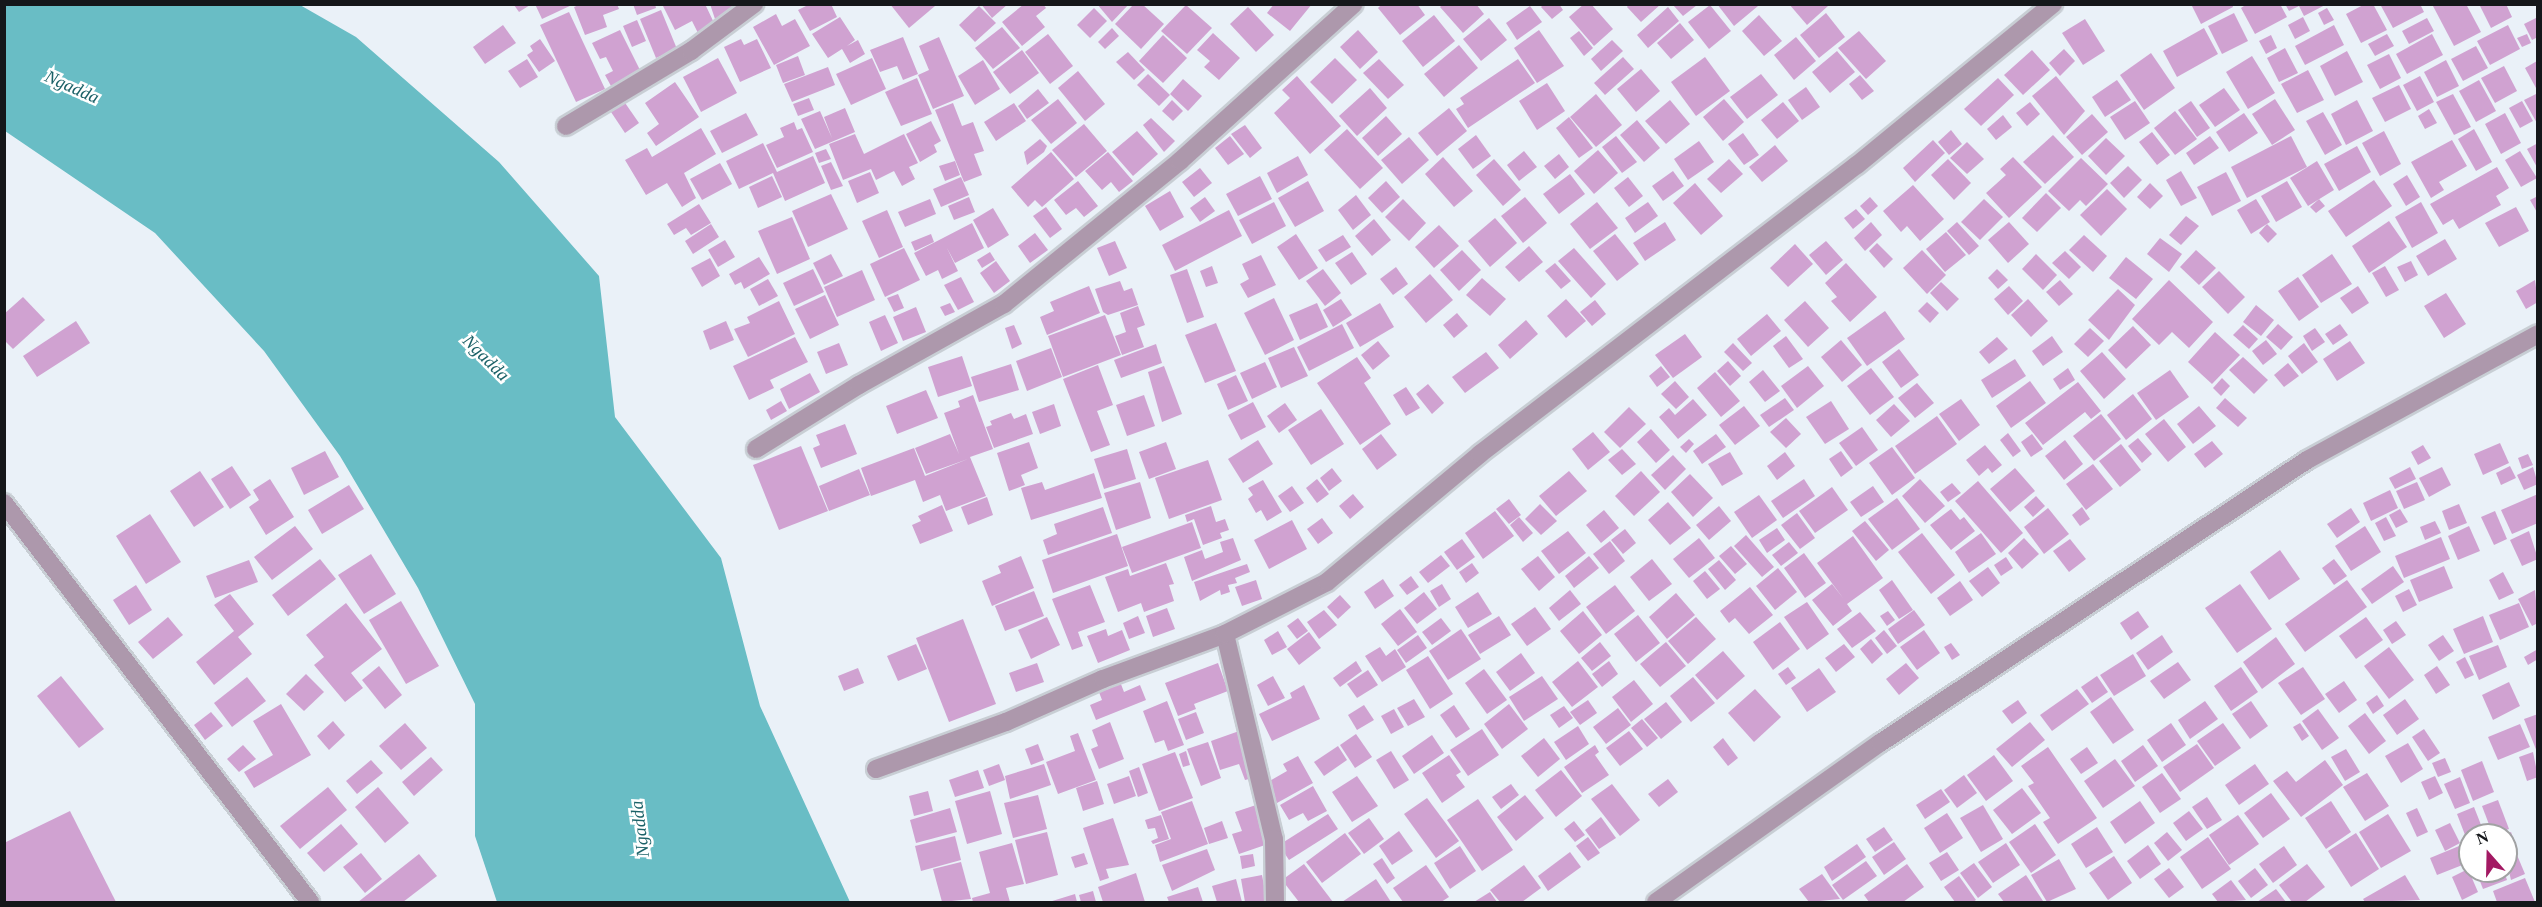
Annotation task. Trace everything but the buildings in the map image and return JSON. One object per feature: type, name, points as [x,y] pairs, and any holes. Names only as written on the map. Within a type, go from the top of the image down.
[{"type":"street","points":[[566,126],[691,51],[754,4]]},
{"type":"street","points":[[756,449],[859,385],[1004,304],[1180,161],[1354,4]]},
{"type":"street","points":[[876,769],[1006,722],[1103,679],[1225,634],[1327,582],[1480,454],[1857,165],[2053,4]]},
{"type":"street","points":[[1656,903],[1880,743],[2307,460],[2538,334]]},
{"type":"street","points":[[4,503],[310,903]]},
{"type":"street","points":[[1225,634],[1274,839],[1275,903]]},
{"type":"water","name":"Ngadda","points":[[4,5],[300,5],[356,37],[499,162],[599,276],[615,417],[721,558],[760,706],[850,902],[497,902],[475,836],[475,704],[418,588],[340,456],[264,351],[155,233],[5,131]]}]
